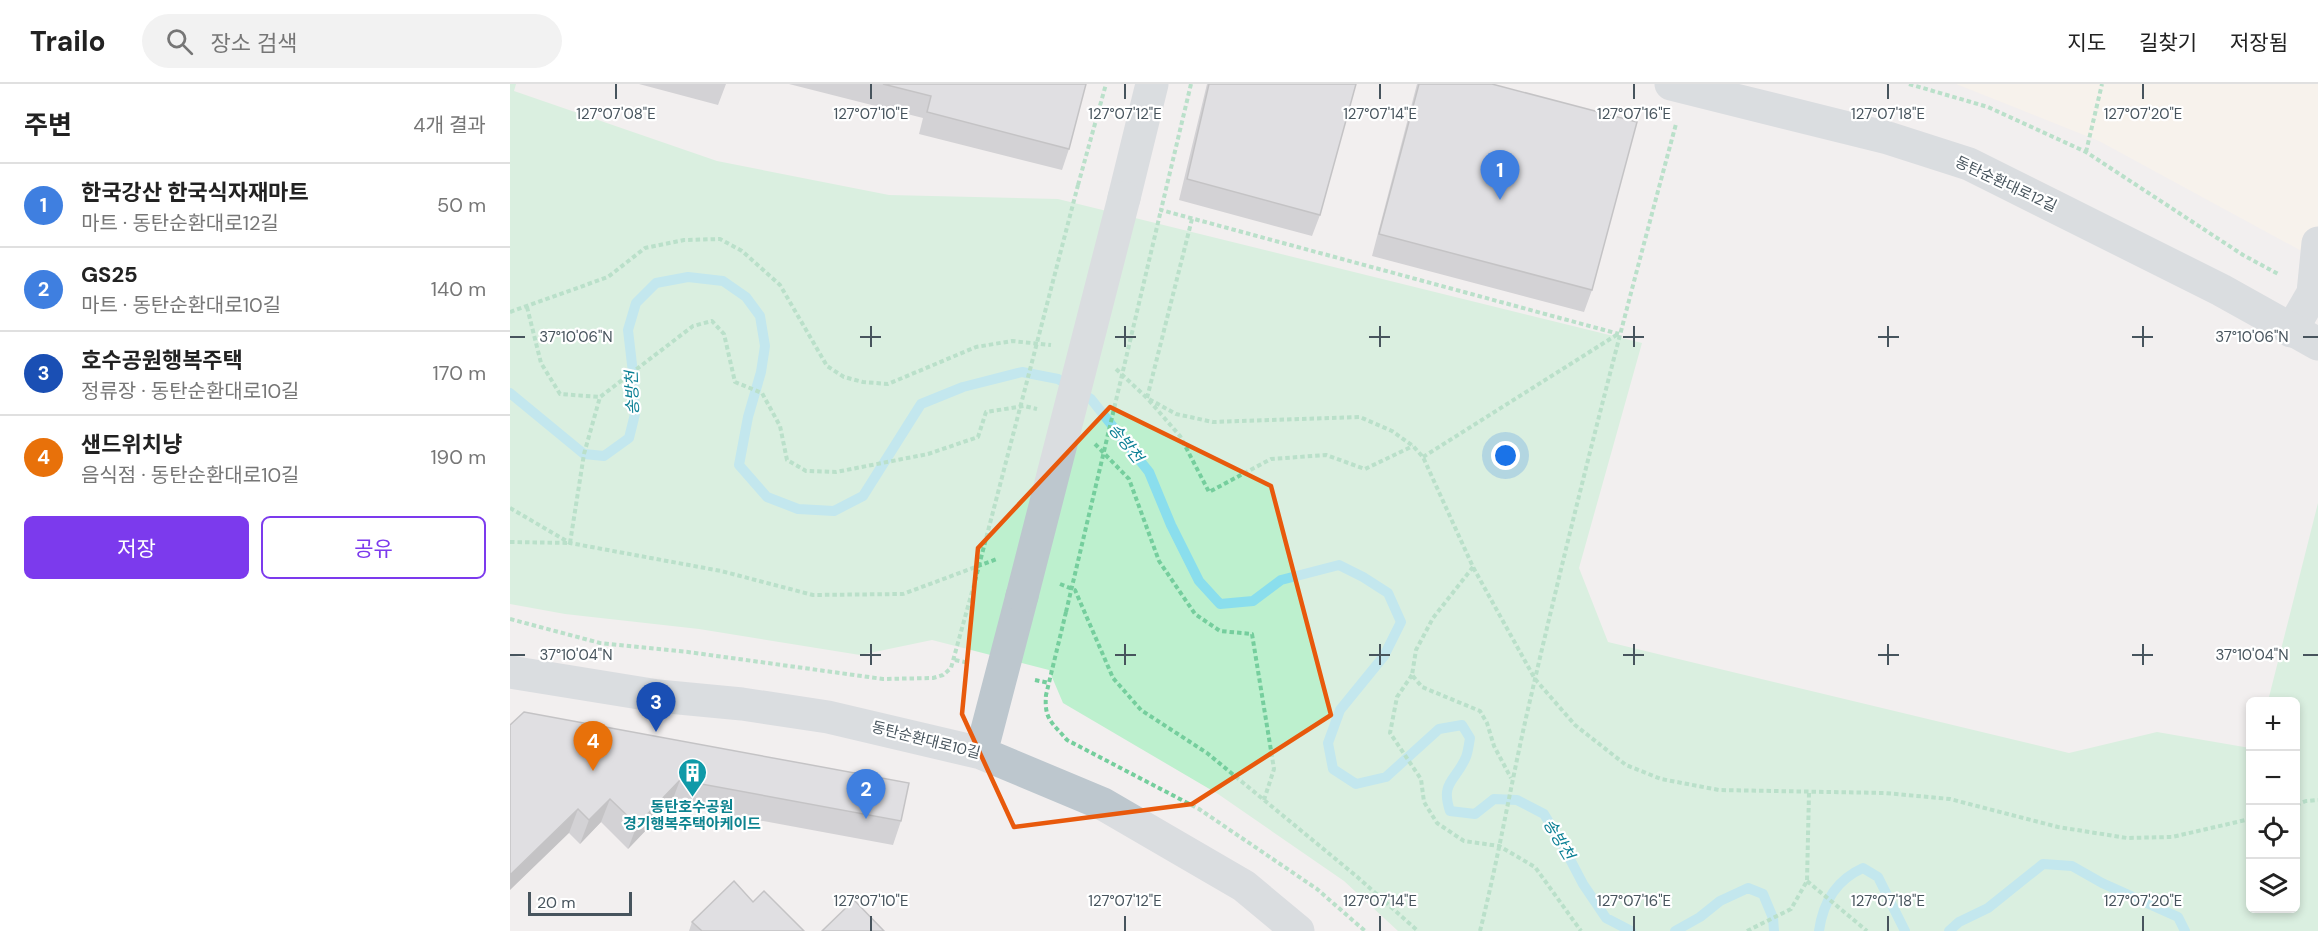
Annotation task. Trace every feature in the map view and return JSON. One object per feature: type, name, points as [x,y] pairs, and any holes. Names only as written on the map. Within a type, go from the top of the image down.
[{"type":"street","points":[[981,753],[1152,84]]},
{"type":"street","name":"동탄순환대로12길","points":[[1671,84],[1888,138],[1969,164],[2221,290],[2305,338]]},
{"type":"street","points":[[2305,338],[2313,293],[2318,243]]},
{"type":"street","name":"동탄순환대로10길","points":[[510,672],[658,696],[742,704],[828,717],[981,753],[1103,804],[1244,886],[1298,931]]},
{"type":"path","points":[[510,619],[600,643],[688,652],[884,679],[924,679],[943,675],[951,668],[955,660],[1106,84]]},
{"type":"path","points":[[1191,84],[1045,707],[1049,722],[1067,740],[1199,809],[1317,889],[1365,931]]},
{"type":"path","points":[[1909,84],[1988,107],[2086,152],[2243,255]]},
{"type":"path","points":[[2086,152],[2102,84]]},
{"type":"path","points":[[1480,931],[1535,679],[1619,334],[1676,124]]},
{"type":"path","points":[[1161,210],[1619,334]]},
{"type":"path","points":[[1147,398],[1192,219]]},
{"type":"path","points":[[510,312],[608,277],[645,248],[684,240],[720,239],[742,251],[780,285],[827,366],[844,377],[863,382],[888,384],[976,347],[1012,341],[1058,346]]},
{"type":"path","points":[[527,307],[541,363],[560,394],[600,397]]},
{"type":"path","points":[[510,542],[570,543],[584,454],[600,397],[693,326],[712,321],[724,334],[735,382],[762,393],[780,426],[787,460],[806,471],[836,472],[928,454],[978,437],[986,412],[1024,406],[1047,412]]},
{"type":"path","points":[[1423,457],[1619,334]]},
{"type":"path","points":[[1106,363],[1116,369],[1147,398],[1180,436],[1209,492],[1271,459],[1326,455],[1365,469],[1413,446]]},
{"type":"path","points":[[1147,398],[1176,414],[1213,422],[1360,417],[1392,431],[1413,446],[1423,457],[1473,567],[1535,679],[1575,725],[1626,765],[1661,779],[1719,790],[1885,793],[1950,800],[2058,828],[2127,838],[2172,837],[2246,820]]},
{"type":"path","points":[[1092,440],[1129,479],[1159,561],[1195,614],[1220,631],[1252,634],[1274,769],[1264,800]]},
{"type":"path","points":[[1473,567],[1433,618],[1416,650],[1412,675],[1397,697],[1390,732],[1421,779],[1424,802],[1437,824],[1464,841],[1499,846],[1535,867],[1581,931]]},
{"type":"path","points":[[1412,675],[1422,687],[1480,711],[1487,723],[1494,746],[1512,779]]},
{"type":"path","points":[[1747,931],[1791,909],[1807,881],[1809,792]]},
{"type":"path","points":[[2300,803],[2318,800]]},
{"type":"path","points":[[1807,881],[1867,931]]},
{"type":"highlighted area","points":[[1110,407],[1271,486],[1331,715],[1192,804],[1014,827],[962,714],[978,548]]},
{"type":"shaded area","points":[[1956,84],[2318,84],[2318,260],[2099,141]]},
{"type":"green space","points":[[510,84],[516,84],[514,91],[717,161],[889,195],[1058,199],[1642,343],[1579,568],[1608,642],[2069,753],[2157,732],[2246,747],[2246,913],[2300,913],[2300,697],[2269,697],[2318,503],[2318,931],[1398,931],[1344,881],[1218,794],[1063,703],[1049,670],[932,640],[860,655],[699,629],[565,614],[510,604]]},
{"type":"building","points":[[883,84],[1086,84],[1069,149],[927,112],[931,96]]},
{"type":"building","points":[[1209,84],[1356,84],[1320,215],[1187,179]]},
{"type":"building","points":[[1419,84],[1492,84],[1637,122],[1592,290],[1379,234]]},
{"type":"building","points":[[524,712],[909,783],[901,821],[680,780],[637,825],[610,799],[589,820],[578,809],[510,875],[510,725]]},
{"type":"building","points":[[734,881],[753,902],[764,891],[804,931],[702,931],[692,922]]},
{"type":"building","points":[[854,900],[884,931],[822,931]]},
{"type":"waterway","name":"송방천","points":[[510,393],[584,454],[604,456],[629,438],[635,414],[628,330],[636,303],[656,283],[688,277],[723,281],[746,297],[760,316],[765,346],[739,465],[767,497],[798,509],[834,511],[863,496],[921,404],[963,387],[1022,372],[1058,379],[1091,399],[1149,472],[1171,525],[1199,581],[1220,604],[1253,601],[1281,580],[1339,565],[1388,593],[1401,622],[1384,656],[1340,710],[1328,743],[1333,769],[1356,784],[1386,777],[1439,729],[1462,725],[1470,738],[1466,757],[1448,787],[1447,801],[1450,811],[1475,814],[1494,799],[1517,800],[1544,814],[1583,884],[1606,918],[1631,931]]},
{"type":"waterway","name":"송방천","points":[[1949,931],[1959,922],[1988,908],[2043,864],[2072,866],[2102,883],[2178,917],[2185,931]]},
{"type":"waterway","name":"송방천","points":[[1819,931],[1832,893],[1845,879],[1863,868],[1878,877],[1905,931]]},
{"type":"waterway","name":"송방천","points":[[1675,931],[1700,917],[1720,901],[1748,888],[1763,894],[1773,918],[1774,931]]},
{"type":"place","name":"한국강산 한국식자재마트","points":[[1500,200]]},
{"type":"place","name":"호수공원행복주택","points":[[656,732]]},
{"type":"place","name":"샌드위치냥","points":[[593,771]]},
{"type":"place","name":"동탄호수공원 경기행복주택아케이드","points":[[692,798]]},
{"type":"place","name":"GS25","points":[[866,819]]}]
